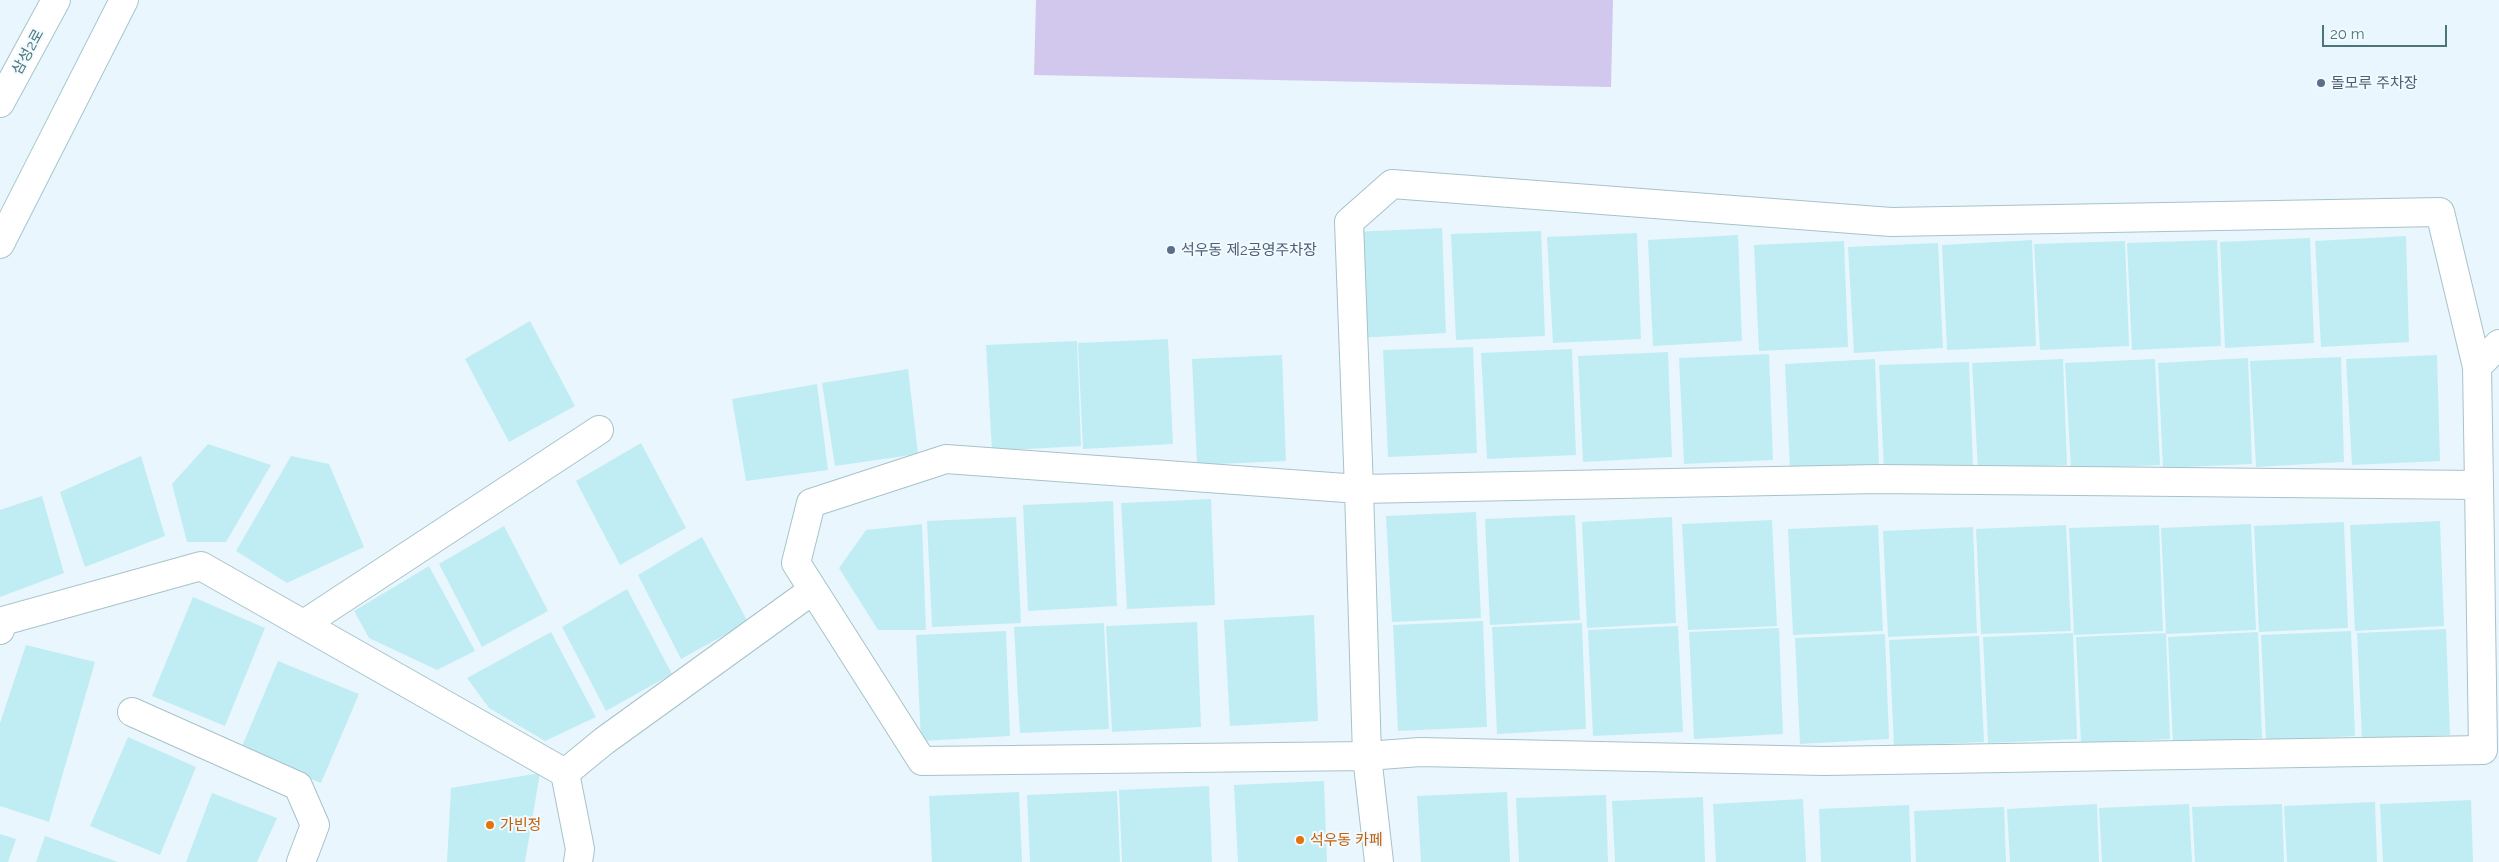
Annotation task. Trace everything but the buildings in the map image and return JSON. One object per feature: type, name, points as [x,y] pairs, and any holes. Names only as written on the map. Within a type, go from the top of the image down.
[{"type":"street","name":"삼성2로","points":[[0,103],[56,0]]},
{"type":"street","points":[[0,244],[124,0]]},
{"type":"street","points":[[1379,862],[1367,756],[1358,488],[1349,222],[1392,184],[1891,222],[2440,212],[2477,367],[2479,485],[2483,750],[1824,761],[1420,752],[1367,756],[922,761],[796,563],[811,502],[946,459],[1358,488],[1879,479],[2479,485]]},
{"type":"street","points":[[2477,367],[2499,344]]},
{"type":"street","points":[[304,624],[599,430]]},
{"type":"street","points":[[0,630],[4,621],[201,566],[565,773],[580,849],[578,862]]},
{"type":"street","points":[[565,773],[604,741],[813,590]]},
{"type":"street","points":[[132,712],[298,786],[315,825],[301,862]]},
{"type":"shaded area","points":[[1036,0],[1613,0],[1611,87],[1034,75]]},
{"type":"place","name":"돌모루 주차장","points":[[2321,83]]},
{"type":"place","name":"석우동 제2공영주차장","points":[[1171,250]]},
{"type":"place","name":"가빈정","points":[[490,825]]},
{"type":"place","name":"석우동 카페","points":[[1300,840]]}]
